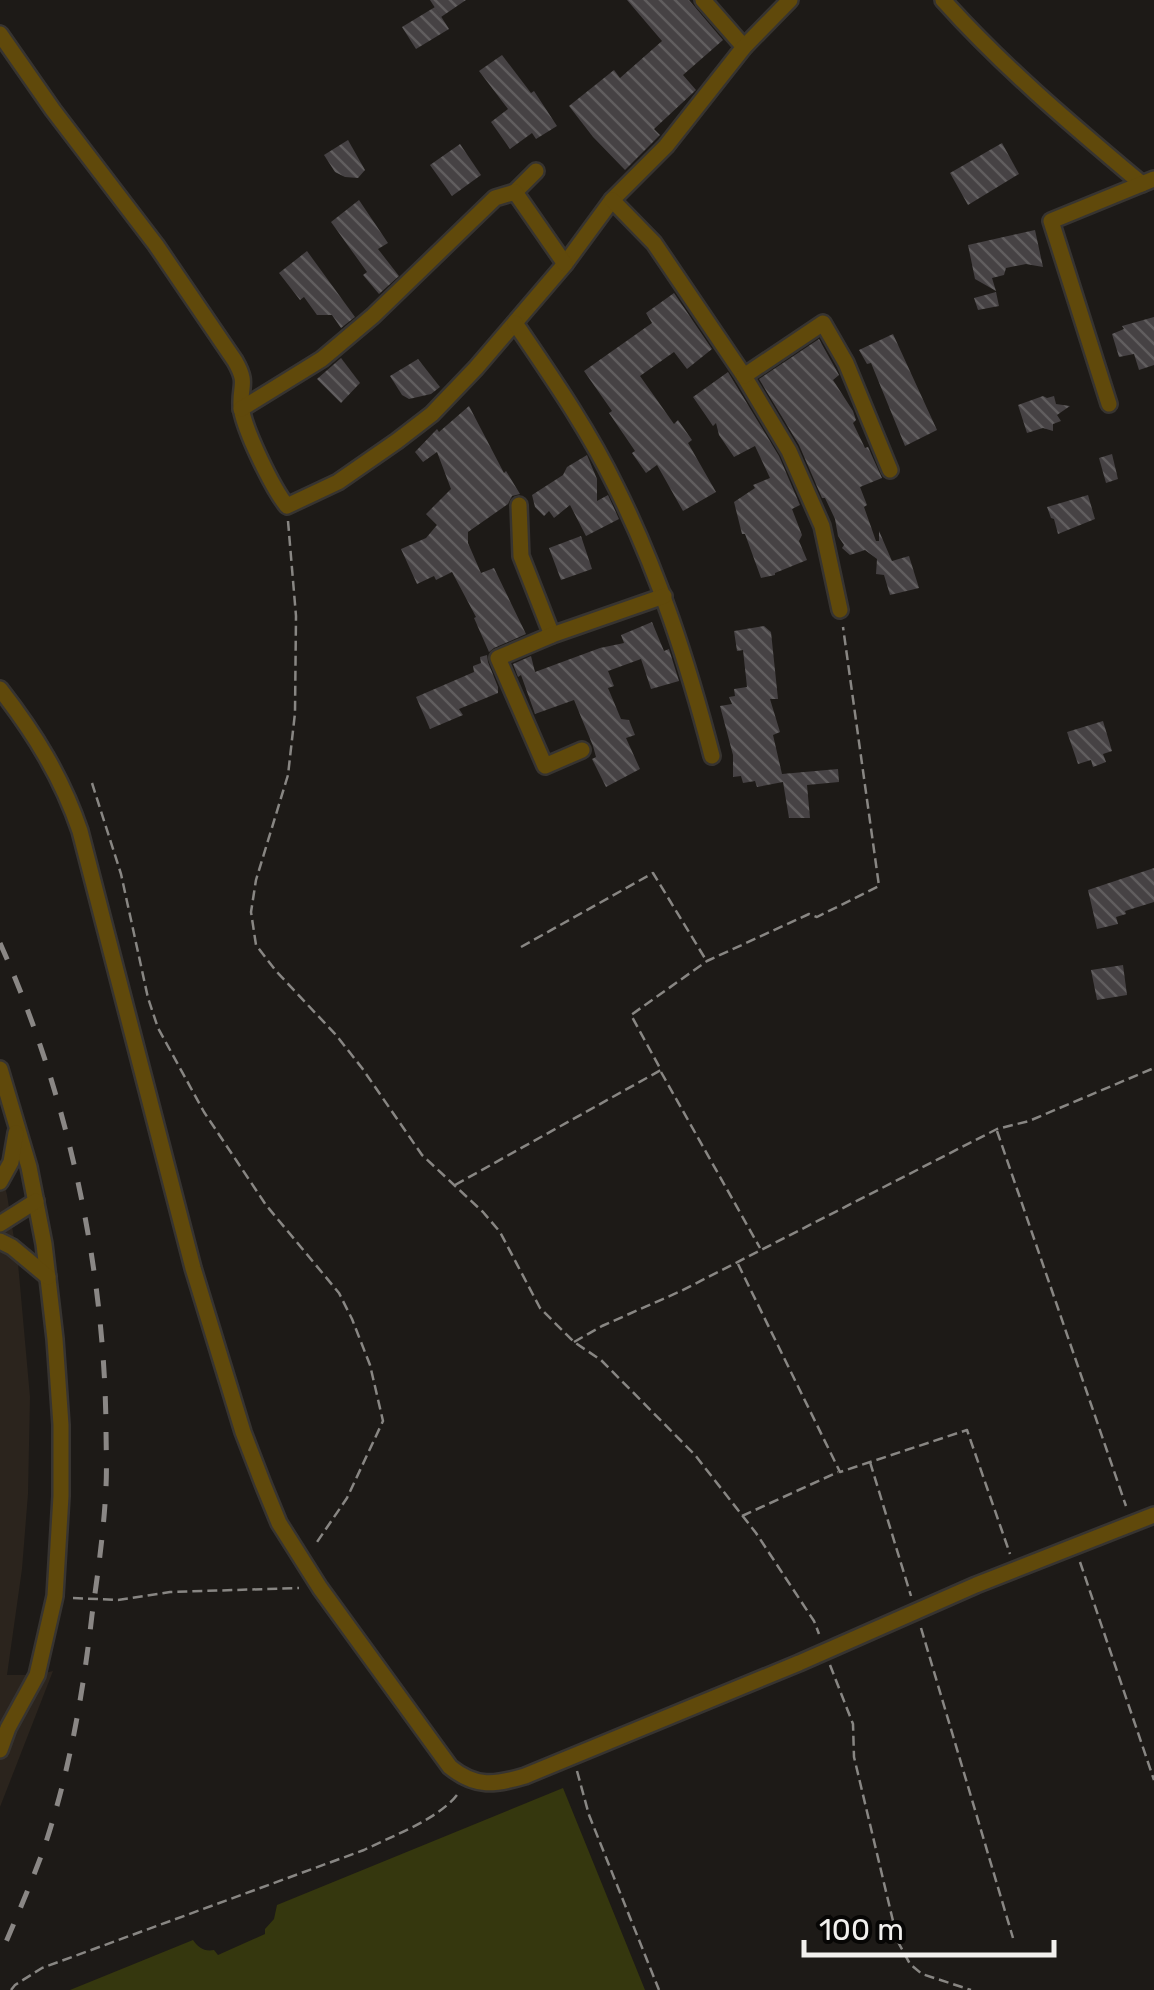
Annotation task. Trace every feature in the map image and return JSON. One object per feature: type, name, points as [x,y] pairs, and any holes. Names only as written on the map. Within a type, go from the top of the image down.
[{"type":"street","points":[[704,0],[744,47]]},
{"type":"street","points":[[0,34],[156,245],[236,362],[244,378],[241,408],[256,450],[287,506],[338,482],[432,414],[565,264],[612,200],[666,146],[744,47],[790,0]]},
{"type":"street","points":[[943,0],[982,44],[1044,102],[1148,181]]},
{"type":"street","points":[[241,408],[322,359],[373,316],[495,198],[515,192],[536,171]]},
{"type":"street","points":[[1110,404],[1052,221],[1148,181]]},
{"type":"street","points":[[515,192],[565,264]]},
{"type":"street","points":[[612,200],[654,243],[789,450],[822,526],[840,610]]},
{"type":"street","points":[[515,322],[567,399],[618,488],[664,596],[692,678],[712,756]]},
{"type":"street","points":[[744,376],[822,323],[846,364],[890,470]]},
{"type":"street","points":[[519,506],[520,556],[552,635]]},
{"type":"street","points":[[582,750],[545,766],[498,658],[664,596]]},
{"type":"street","points":[[0,690],[42,748],[71,804],[193,1268],[263,1484],[279,1522],[320,1588],[450,1768],[482,1784],[525,1776],[1154,1515]]},
{"type":"street","points":[[0,1069],[36,1200],[48,1277],[61,1425],[55,1596],[37,1675],[0,1750]]},
{"type":"street","points":[[0,1182],[11,1162],[17,1124]]},
{"type":"street","points":[[0,1224],[36,1200]]},
{"type":"street","points":[[0,1241],[48,1277]]},
{"type":"path","points":[[287,506],[296,616],[295,713],[288,774],[256,880],[251,912],[256,945],[362,1068],[422,1156],[484,1212],[500,1232],[540,1308],[574,1342],[600,1360],[695,1456],[814,1620],[853,1724],[854,1757],[898,1942],[910,1964],[922,1974],[971,1990]]},
{"type":"path","points":[[762,1250],[631,1014],[707,961],[808,914],[817,917],[879,886],[840,610]]},
{"type":"path","points":[[92,784],[121,874],[158,1028],[204,1112],[266,1205],[339,1293],[370,1365],[383,1421],[347,1498],[302,1560]]},
{"type":"path","points":[[521,946],[653,873],[707,961]]},
{"type":"path","points":[[574,1342],[682,1292],[997,1130],[1029,1121],[1154,1068]]},
{"type":"path","points":[[454,1185],[661,1070]]},
{"type":"path","points":[[997,1130],[1132,1524]]},
{"type":"path","points":[[737,1262],[840,1472]]},
{"type":"path","points":[[742,1516],[840,1472],[967,1430],[1016,1570]]},
{"type":"path","points":[[870,1462],[1013,1938]]},
{"type":"path","points":[[1074,1547],[1154,1780]]},
{"type":"path","points":[[55,1596],[118,1600],[170,1592],[320,1588]]},
{"type":"path","points":[[573,1755],[589,1815],[658,1990]]},
{"type":"path","points":[[11,1990],[42,1968],[364,1850],[452,1802],[467,1779]]},
{"type":"shaded area","points":[[0,1169],[18,1263],[30,1397],[22,1569],[7,1675],[53,1671],[0,1807]]},
{"type":"shaded area","points":[[563,1788],[645,1990],[70,1990],[193,1940],[218,1955],[265,1934],[277,1905]]},
{"type":"building","points":[[430,0],[466,0],[441,17]]},
{"type":"building","points":[[627,0],[689,0],[723,40],[683,75],[696,90],[654,129],[660,135],[625,170],[569,106],[614,70],[620,78],[662,41]]},
{"type":"building","points":[[435,7],[449,29],[416,49],[402,27]]},
{"type":"building","points":[[502,55],[531,93],[534,91],[557,126],[536,139],[532,133],[510,149],[491,122],[508,109],[479,71]]},
{"type":"building","points":[[348,140],[365,170],[358,178],[335,172],[324,155]]},
{"type":"building","points":[[1002,143],[1019,174],[968,205],[950,173]]},
{"type":"building","points":[[460,144],[481,175],[452,196],[430,165]]},
{"type":"building","points":[[359,200],[388,243],[378,249],[399,276],[379,294],[331,222]]},
{"type":"building","points":[[1035,230],[1043,267],[1026,264],[1006,268],[1004,275],[992,278],[996,291],[975,279],[968,245]]},
{"type":"building","points":[[307,251],[355,317],[341,328],[332,315],[317,315],[304,297],[300,300],[279,273]]},
{"type":"building","points":[[996,292],[999,306],[978,310],[974,298]]},
{"type":"building","points":[[674,293],[712,349],[687,369],[674,352],[640,376],[674,424],[678,420],[692,440],[688,443],[716,492],[683,511],[657,465],[646,473],[609,413],[612,411],[584,371],[652,323],[646,313]]},
{"type":"building","points":[[1154,317],[1154,365],[1139,370],[1134,354],[1119,357],[1112,334],[1124,329],[1122,326]]},
{"type":"building","points":[[893,334],[937,430],[905,446],[871,363],[867,364],[859,350]]},
{"type":"building","points":[[819,339],[839,375],[833,380],[853,411],[853,423],[882,478],[860,487],[876,541],[879,531],[892,561],[909,556],[919,588],[890,595],[884,575],[876,574],[877,559],[865,550],[850,555],[842,548],[835,519],[799,445],[759,379]]},
{"type":"building","points":[[341,358],[360,383],[341,403],[317,379]]},
{"type":"building","points":[[418,359],[440,387],[431,394],[409,399],[390,376]]},
{"type":"building","points":[[728,372],[779,456],[800,505],[792,509],[807,560],[761,578],[742,534],[734,502],[755,488],[753,485],[770,478],[755,446],[734,457],[716,423],[713,426],[693,397]]},
{"type":"building","points":[[1054,396],[1056,404],[1070,406],[1057,415],[1061,421],[1053,424],[1053,431],[1043,428],[1027,433],[1018,405]]},
{"type":"building","points":[[469,406],[504,473],[520,494],[512,496],[508,504],[468,532],[468,543],[481,573],[494,568],[526,634],[489,652],[452,572],[417,584],[401,549],[426,538],[437,525],[426,514],[451,489],[437,452],[423,462],[415,452],[437,429],[439,432]]},
{"type":"building","points":[[1112,454],[1118,479],[1106,483],[1099,458]]},
{"type":"building","points":[[587,455],[597,479],[597,501],[608,495],[619,519],[586,536],[570,505],[554,518],[549,511],[544,516],[535,507],[532,495]]},
{"type":"building","points":[[1088,495],[1095,519],[1058,534],[1047,507]]},
{"type":"building","points":[[581,536],[592,569],[561,580],[549,548]]},
{"type":"building","points":[[652,622],[664,651],[669,649],[679,681],[651,689],[641,659],[608,671],[614,686],[608,688],[621,719],[629,720],[635,735],[626,738],[640,769],[606,787],[592,759],[596,757],[593,746],[574,700],[535,714],[513,664],[531,656],[535,672],[624,643],[621,635]]},
{"type":"building","points":[[764,626],[771,632],[778,699],[770,699],[780,732],[773,735],[782,774],[838,769],[839,782],[807,785],[810,818],[789,818],[783,782],[757,787],[755,781],[743,783],[741,776],[733,777],[733,755],[720,706],[732,704],[729,697],[735,696],[734,689],[747,687],[743,650],[737,651],[734,631]]},
{"type":"building","points":[[487,655],[498,693],[459,709],[463,715],[430,729],[416,697],[474,672],[473,666]]},
{"type":"building","points":[[1103,721],[1112,751],[1103,754],[1106,762],[1093,767],[1091,760],[1078,764],[1067,732]]},
{"type":"building","points":[[1154,868],[1154,902],[1125,911],[1126,914],[1116,917],[1118,924],[1097,929],[1088,890]]},
{"type":"building","points":[[1123,965],[1127,995],[1097,1000],[1091,970]]},
{"type":"railway","points":[[0,943],[45,1058],[77,1179],[98,1303],[106,1464],[99,1567],[68,1764],[43,1851],[0,1956]]}]
